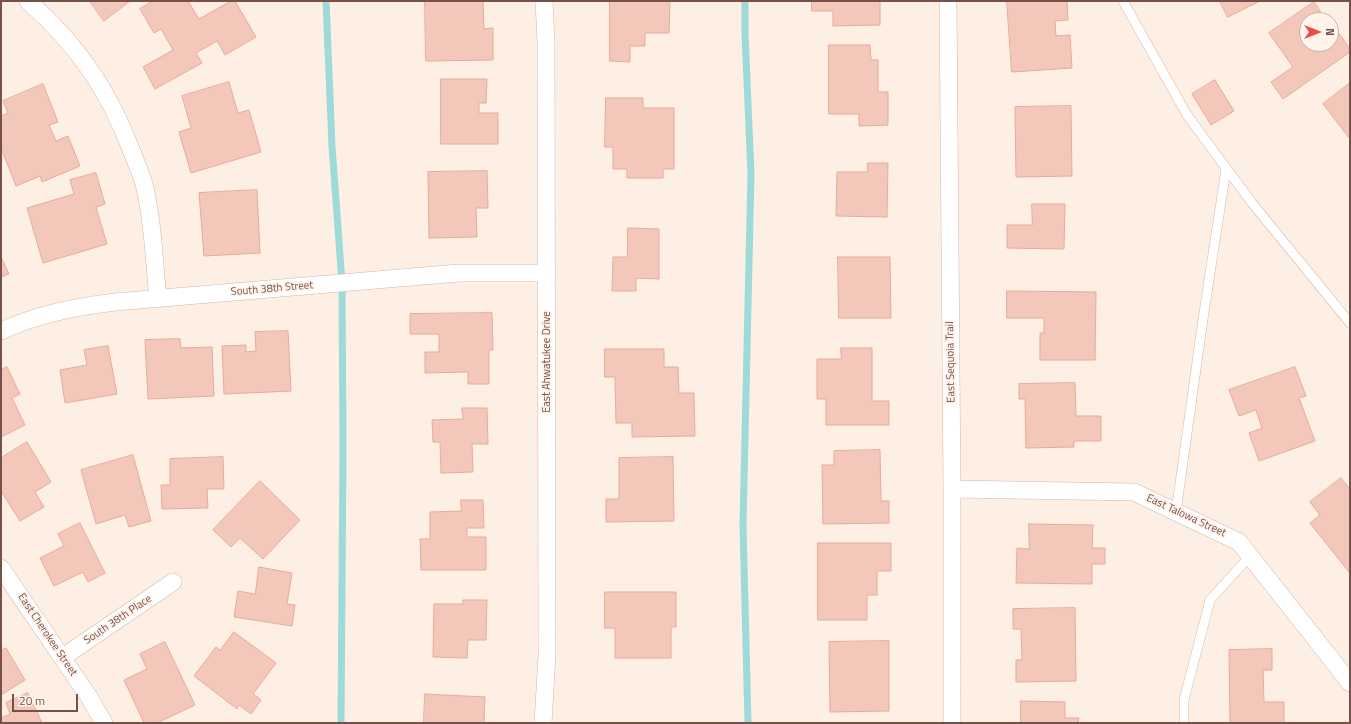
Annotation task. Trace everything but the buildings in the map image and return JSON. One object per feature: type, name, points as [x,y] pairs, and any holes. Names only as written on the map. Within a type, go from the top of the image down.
[{"type":"street","points":[[28,1],[49,19],[82,58],[106,93],[127,138],[144,183],[152,229],[158,298]]},
{"type":"street","name":"East Ahwatukee Drive","points":[[543,723],[547,655],[546,41],[544,1]]},
{"type":"street","name":"East Sequoia Trail","points":[[948,1],[952,489],[952,723]]},
{"type":"street","name":"South 38th Street","points":[[1,331],[45,314],[78,306],[158,298],[459,274],[547,273]]},
{"type":"street","name":"East Talowa Street","points":[[952,489],[1134,492],[1239,542],[1350,683]]},
{"type":"street","name":"East Cherokee Street","points":[[1,568],[63,657],[104,723]]},
{"type":"street","name":"South 38th Place","points":[[63,657],[173,582]]},
{"type":"lane","points":[[1124,1],[1187,115],[1252,203],[1350,323]]},
{"type":"lane","points":[[1176,512],[1226,169]]},
{"type":"lane","points":[[1184,723],[1184,700],[1210,600],[1250,556]]},
{"type":"waterway","points":[[326,1],[332,146],[342,283],[343,448],[341,723]]},
{"type":"waterway","points":[[745,1],[751,173],[743,525],[748,723]]}]
